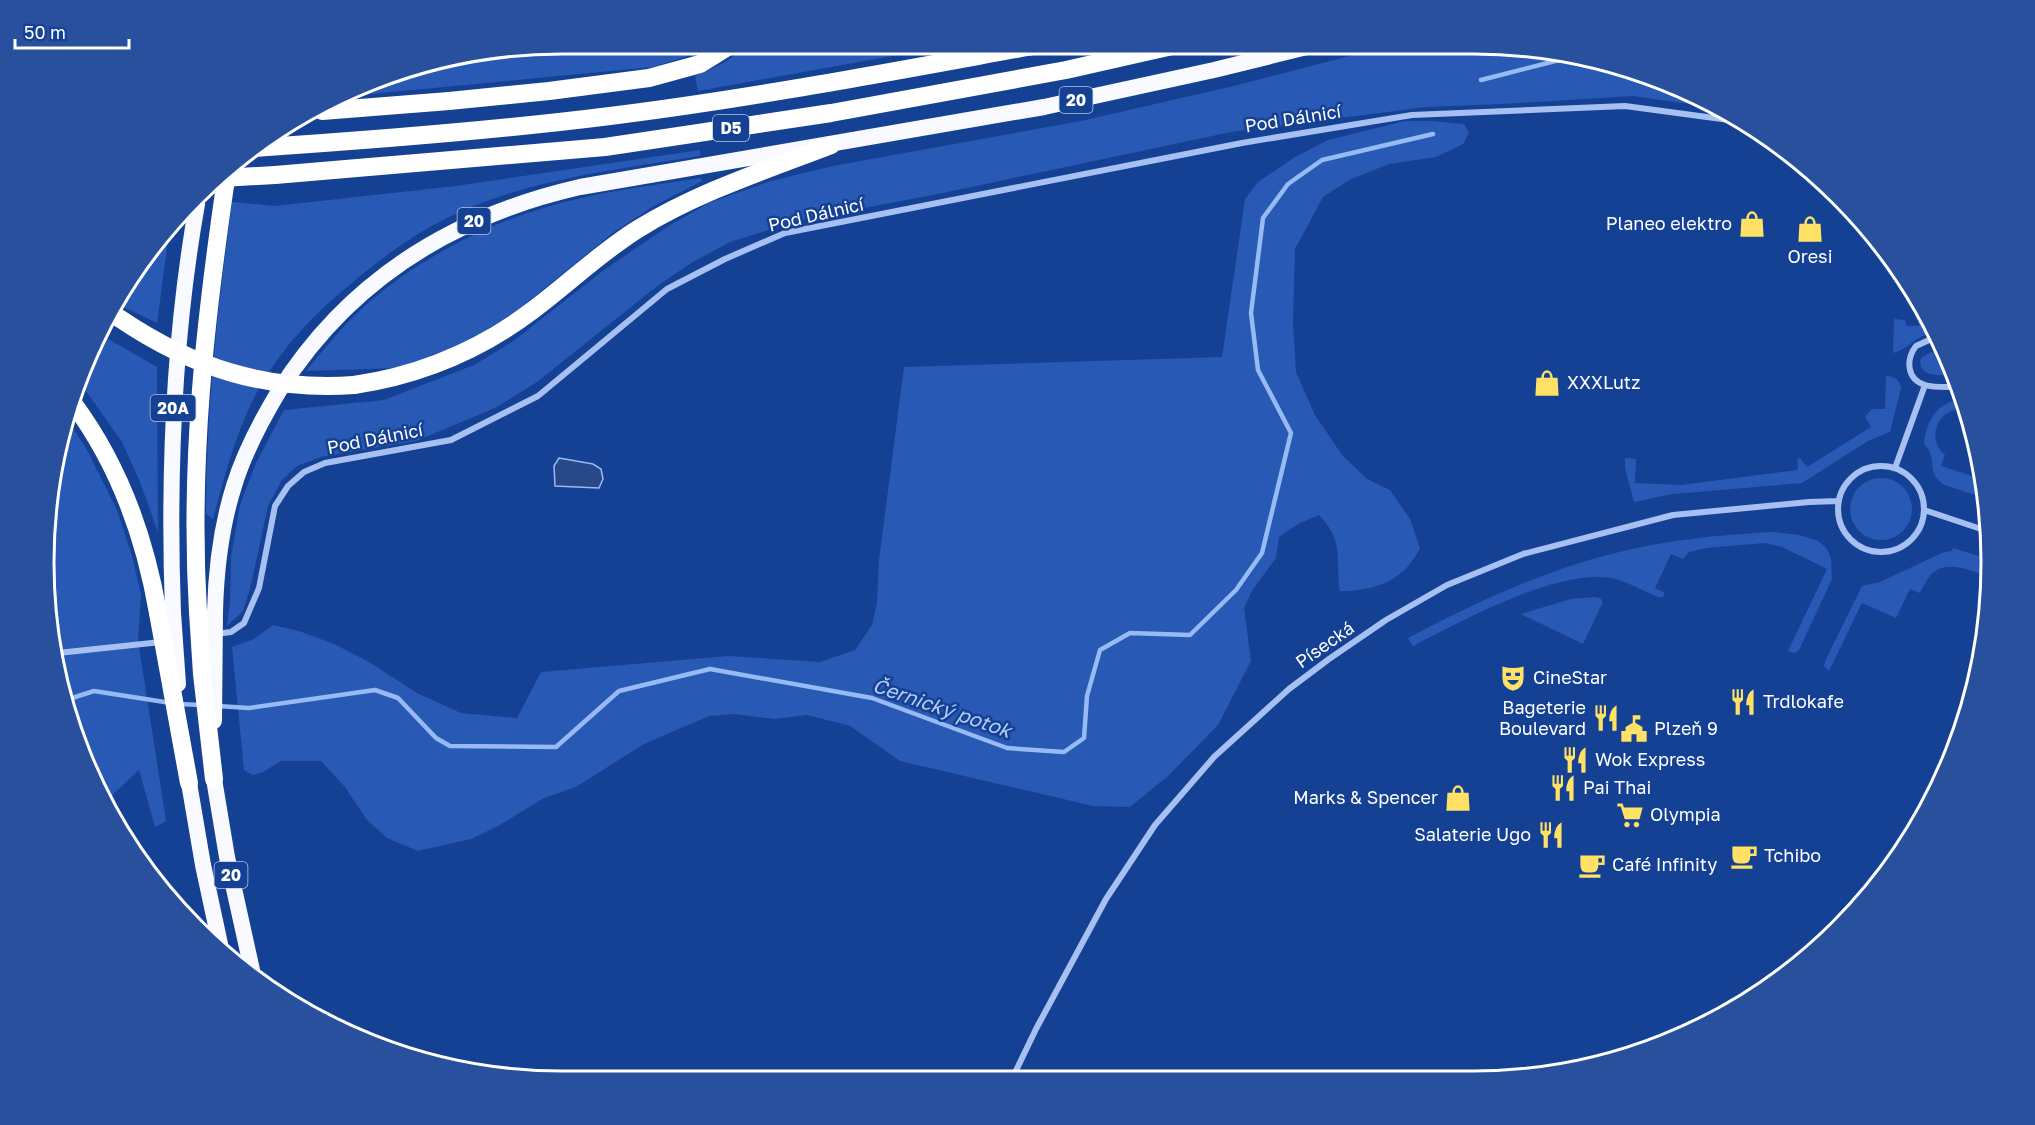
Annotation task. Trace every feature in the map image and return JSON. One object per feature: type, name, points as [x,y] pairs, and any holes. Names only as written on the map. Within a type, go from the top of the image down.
[{"type":"highway","points":[[330,110],[549,91],[650,78],[700,64],[716,54]]},
{"type":"highway","name":"D5","points":[[270,147],[439,134],[610,116],[829,83],[989,54]]},
{"type":"highway","name":"D5","points":[[230,177],[605,147],[831,113],[1066,70],[1137,54]]},
{"type":"highway","name":"20","points":[[206,612],[227,509],[238,475],[257,430],[287,380],[322,334],[363,292],[412,255],[467,224],[539,197],[618,180],[1044,107],[1279,54]]},
{"type":"highway","points":[[117,317],[184,356],[244,377],[292,385],[354,385],[405,375],[471,350],[500,333],[534,309],[611,247],[666,213],[718,189],[831,145]]},
{"type":"highway","points":[[214,779],[202,674],[206,612],[194,525],[198,410],[212,274],[226,181]]},
{"type":"highway","name":"20A","points":[[165,613],[174,380],[196,210]]},
{"type":"highway","points":[[78,410],[97,440],[125,494],[165,613],[189,783]]},
{"type":"highway","name":"20","points":[[214,779],[227,857],[251,964]]},
{"type":"highway","name":"20","points":[[189,783],[218,937]]},
{"type":"street","name":"Pod Dálnicí","points":[[62,653],[134,646],[231,632],[244,623],[259,588],[275,506],[288,486],[304,472],[325,463],[452,440],[538,396],[667,290],[725,259],[785,233],[1242,143],[1412,115],[1625,106],[1721,119]]},
{"type":"street","points":[[1931,342],[1923,342],[1911,352],[1909,360],[1911,372],[1918,382],[1925,385],[1949,386]]},
{"type":"street","points":[[1895,468],[1925,385]]},
{"type":"street","points":[[1881,466],[1895,468],[1907,474],[1917,484],[1924,510],[1919,530],[1905,545],[1893,551],[1878,553],[1863,549],[1851,540],[1842,528],[1838,513],[1839,501],[1845,484],[1855,474],[1868,468],[1881,466]]},
{"type":"street","name":"Písecká","points":[[1016,1071],[1106,899],[1155,825],[1214,757],[1289,689],[1329,659],[1386,620],[1448,585],[1523,554],[1673,515],[1839,501]]},
{"type":"street","points":[[1924,510],[1980,528]]},
{"type":"shaded area","points":[[562,54],[692,54],[653,67],[364,95],[431,71],[496,58]]},
{"type":"shaded area","points":[[736,54],[903,54],[698,91],[695,76]]},
{"type":"shaded area","points":[[1357,54],[1506,55],[1539,58],[1604,71],[1636,81],[1694,105],[1633,96],[1427,107],[1231,132],[943,193],[801,220],[730,242],[691,263],[656,287],[537,382],[495,408],[416,441],[321,457],[297,466],[282,480],[268,506],[243,611],[227,626],[231,558],[240,505],[256,463],[284,410],[384,400],[474,365],[512,342],[604,270],[670,225],[711,202],[771,181],[833,166],[1081,121],[1238,85]]},
{"type":"shaded area","points":[[1405,121],[1464,124],[1469,133],[1463,144],[1436,157],[1389,164],[1351,179],[1323,197],[1295,249],[1293,322],[1296,372],[1315,415],[1342,455],[1367,479],[1390,490],[1410,519],[1420,548],[1406,569],[1387,582],[1365,589],[1340,591],[1336,542],[1319,515],[1298,524],[1279,537],[1276,558],[1253,589],[1244,608],[1251,661],[1218,725],[1168,776],[1130,807],[1093,806],[900,761],[850,726],[807,715],[775,719],[734,714],[709,716],[644,744],[576,787],[544,798],[498,826],[471,839],[418,851],[387,838],[367,820],[345,787],[321,761],[281,761],[253,775],[244,770],[232,647],[254,639],[273,625],[299,631],[334,644],[369,662],[417,693],[461,713],[517,718],[541,672],[728,656],[820,662],[855,650],[872,625],[877,602],[879,560],[904,367],[1222,357],[1245,199],[1258,182],[1295,157],[1328,140]]},
{"type":"shaded area","points":[[700,150],[700,156],[560,180],[492,199],[428,228],[386,256],[319,312],[271,369],[252,402],[240,430],[213,519],[206,514],[208,436],[214,358],[232,202],[275,206],[456,186]]},
{"type":"shaded area","points":[[701,178],[702,181],[654,206],[614,232],[518,310],[478,335],[438,355],[398,368],[306,371],[335,336],[367,304],[406,274],[473,235],[563,202]]},
{"type":"shaded area","points":[[168,242],[157,323],[123,307]]},
{"type":"shaded area","points":[[1894,319],[1905,320],[1906,326],[1919,326],[1919,320],[1927,335],[1893,353]]},
{"type":"shaded area","points":[[106,338],[157,367],[158,532],[140,482],[122,442],[85,389]]},
{"type":"shaded area","points":[[1931,352],[1935,352],[1945,375],[1926,372],[1920,364],[1921,358]]},
{"type":"shaded area","points":[[1886,376],[1896,379],[1901,388],[1890,432],[1868,441],[1802,483],[1673,494],[1634,502],[1625,468],[1625,458],[1636,459],[1635,483],[1681,485],[1798,470],[1797,459],[1800,458],[1807,467],[1871,427],[1865,417],[1872,409],[1885,409]]},
{"type":"shaded area","points":[[1954,401],[1957,410],[1949,412],[1943,417],[1936,432],[1939,448],[1945,455],[1941,466],[1973,476],[1977,495],[1944,485],[1934,473],[1930,452],[1924,444],[1927,427],[1935,413]]},
{"type":"shaded area","points":[[72,427],[86,448],[117,510],[132,556],[141,595],[138,640],[166,821],[155,827],[139,770],[111,796],[81,726],[64,662],[55,596],[55,529],[58,496]]},
{"type":"shaded area","points":[[559,458],[593,464],[601,469],[603,479],[599,488],[555,486],[554,466]]},
{"type":"shaded area","points":[[1881,478],[1893,480],[1903,487],[1910,497],[1912,509],[1910,521],[1903,531],[1893,538],[1881,540],[1869,538],[1859,531],[1852,521],[1850,509],[1852,497],[1859,487],[1869,480]]},
{"type":"shaded area","points":[[1773,532],[1799,535],[1818,541],[1827,549],[1831,559],[1832,579],[1799,650],[1795,653],[1788,651],[1827,569],[1782,547],[1764,543],[1706,548],[1689,552],[1683,559],[1671,554],[1655,588],[1665,593],[1663,597],[1611,578],[1588,577],[1563,581],[1510,599],[1413,646],[1408,638],[1507,590],[1585,561],[1671,542]]},
{"type":"shaded area","points":[[1953,548],[1981,557],[1981,574],[1951,567],[1936,571],[1920,593],[1910,589],[1896,618],[1862,603],[1829,671],[1824,666],[1862,586],[1880,582],[1944,552],[1952,551]]},
{"type":"shaded area","points":[[1600,598],[1603,602],[1583,644],[1521,614],[1571,599]]},
{"type":"waterway","name":"Černický potok","points":[[1481,80],[1555,61]]},
{"type":"waterway","name":"Černický potok","points":[[218,706],[249,708],[375,690],[398,698],[436,738],[450,746],[556,747],[619,691],[710,669],[872,698],[1007,748],[1064,752],[1084,738],[1087,696],[1100,650],[1130,633],[1190,635],[1236,590],[1262,553],[1291,433],[1258,370],[1251,313],[1263,218],[1288,184],[1322,160],[1433,134]]},
{"type":"waterway","name":"Černický potok","points":[[72,698],[94,691],[171,703]]},
{"type":"waterway","name":"Černický potok","points":[[179,704],[201,705]]},
{"type":"place","name":"Planeo elektro","points":[[1752,224]]},
{"type":"place","name":"Oresi","points":[[1810,229]]},
{"type":"place","name":"XXXLutz","points":[[1547,383]]},
{"type":"place","name":"CineStar","points":[[1513,678]]},
{"type":"place","name":"Trdlokafe","points":[[1743,702]]},
{"type":"place","name":"Bageterie Boulevard","points":[[1606,718]]},
{"type":"place","name":"Plzeň 9","points":[[1634,729]]},
{"type":"place","name":"Wok Express","points":[[1575,760]]},
{"type":"place","name":"Pai Thai","points":[[1563,788]]},
{"type":"place","name":"Marks & Spencer","points":[[1458,798]]},
{"type":"place","name":"Olympia","points":[[1630,815]]},
{"type":"place","name":"Salaterie Ugo","points":[[1551,835]]},
{"type":"place","name":"Tchibo","points":[[1744,856]]},
{"type":"place","name":"Café Infinity","points":[[1592,865]]}]
